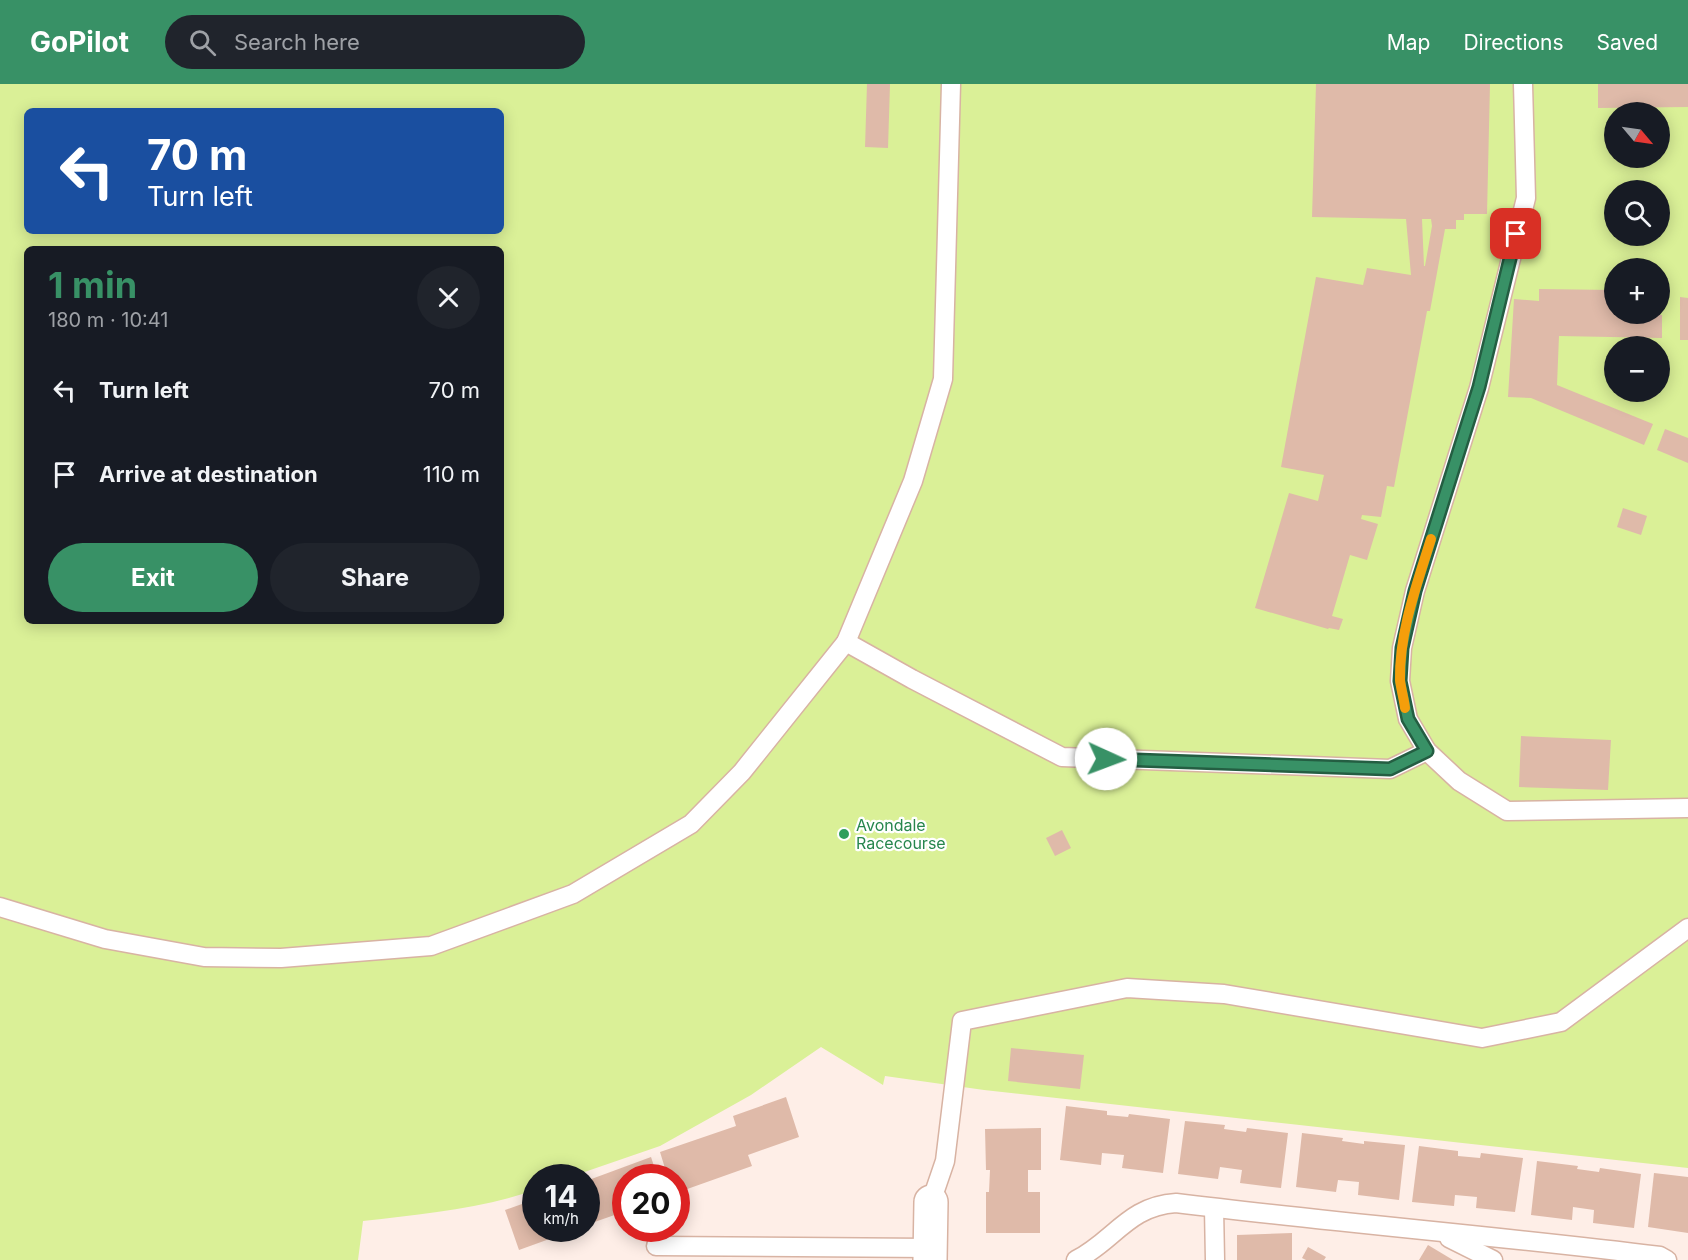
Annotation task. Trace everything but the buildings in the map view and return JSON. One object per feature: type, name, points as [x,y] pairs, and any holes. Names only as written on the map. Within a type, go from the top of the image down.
[{"type":"street","points":[[931,1202],[931,1254]]},
{"type":"lane","points":[[0,907],[105,939],[204,957],[281,958],[431,946],[573,894],[691,824],[742,772],[846,642],[913,481],[943,379],[951,84]]},
{"type":"lane","points":[[1523,84],[1526,198],[1479,387],[1415,591],[1402,648],[1400,681],[1408,719],[1427,751],[1459,781],[1507,811],[1688,808]]},
{"type":"lane","points":[[846,642],[1062,757],[1390,769],[1427,751]]},
{"type":"lane","points":[[931,1202],[945,1161],[962,1021],[1128,988],[1224,994],[1482,1038],[1562,1022],[1688,928]]},
{"type":"lane","points":[[1076,1260],[1088,1254],[1141,1212],[1159,1204],[1176,1203],[1440,1233],[1573,1245],[1660,1256],[1667,1260]]},
{"type":"lane","points":[[1214,1208],[1215,1260]]},
{"type":"lane","points":[[1440,1233],[1493,1260]]},
{"type":"lane","points":[[656,1246],[931,1254]]},
{"type":"green space","name":"Avondale Racecourse","points":[[0,84],[1688,84],[1688,1168],[984,1090],[885,1076],[883,1085],[821,1047],[751,1095],[660,1146],[600,1167],[600,1164],[522,1164],[522,1194],[450,1210],[363,1221],[358,1260],[0,1260]]},
{"type":"slow traffic","points":[[1405,708],[1400,681],[1402,648],[1415,591],[1431,539]]},
{"type":"place","name":"Avondale Racecourse","points":[[844,834]]},
{"type":"route","points":[[1106,759],[1390,769],[1427,751],[1408,719],[1400,681],[1402,648],[1415,591],[1479,387],[1516,234]]}]
